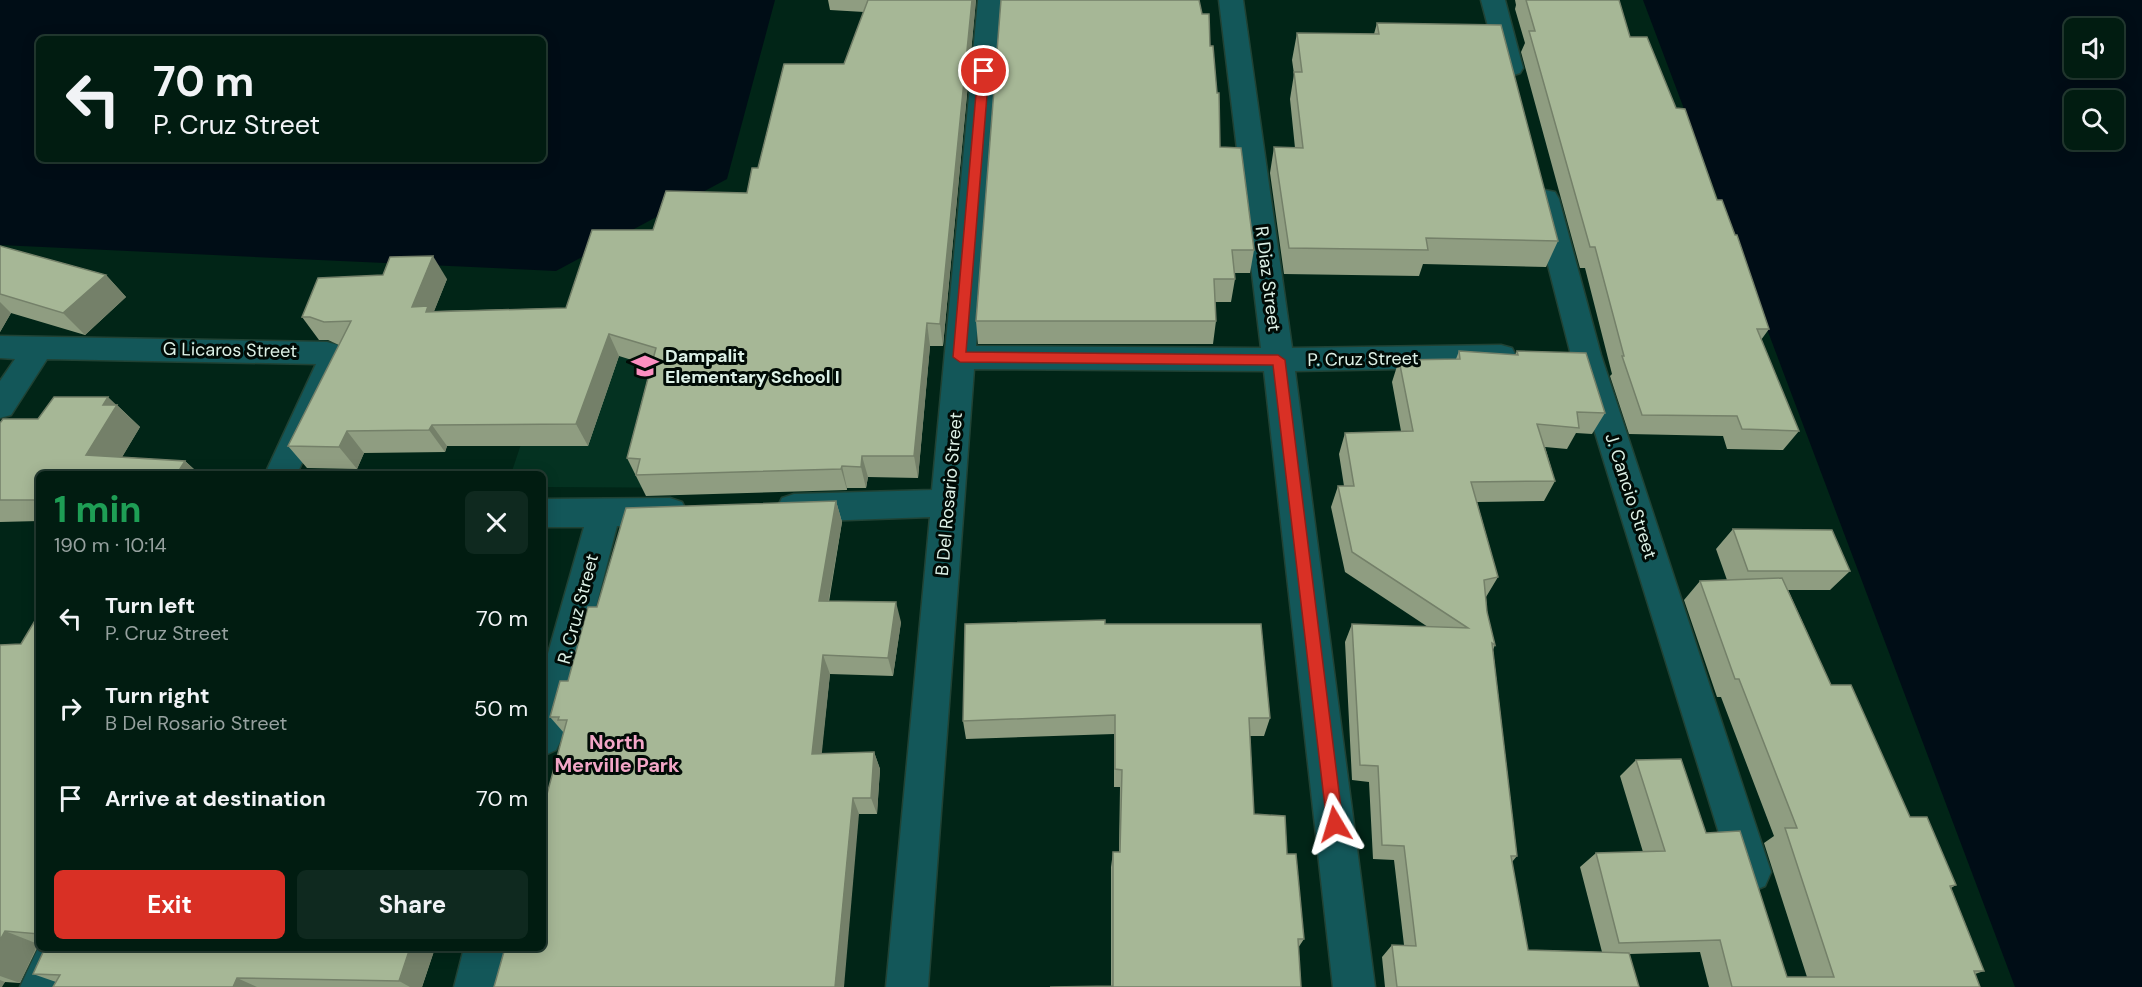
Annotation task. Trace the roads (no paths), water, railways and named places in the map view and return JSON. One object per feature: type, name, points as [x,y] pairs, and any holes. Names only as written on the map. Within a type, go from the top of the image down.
[{"type":"street","name":"B Del Rosario Street","points":[[907,987],[990,0]]},
{"type":"street","name":"R Diaz Street","points":[[1231,0],[1278,360],[1354,987]]},
{"type":"street","points":[[1493,0],[1517,92]]},
{"type":"street","name":"J. Cancio Street","points":[[1538,172],[1574,355],[1759,897]]},
{"type":"street","name":"G Licaros Street","points":[[0,347],[327,353],[332,362],[282,471]]},
{"type":"street","points":[[0,406],[39,347]]},
{"type":"street","name":"P. Cruz Street","points":[[960,357],[1278,360],[1527,356]]},
{"type":"street","points":[[759,509],[948,503]]},
{"type":"street","points":[[546,513],[699,511]]},
{"type":"street","name":"R. Cruz Street","points":[[546,727],[604,514]]},
{"type":"street","points":[[41,987],[59,951]]},
{"type":"street","points":[[475,987],[484,951]]},
{"type":"place","name":"Dampalit Elementary School I","points":[[645,366]]},
{"type":"district","name":"North Merville Park","points":[[617,754]]}]
